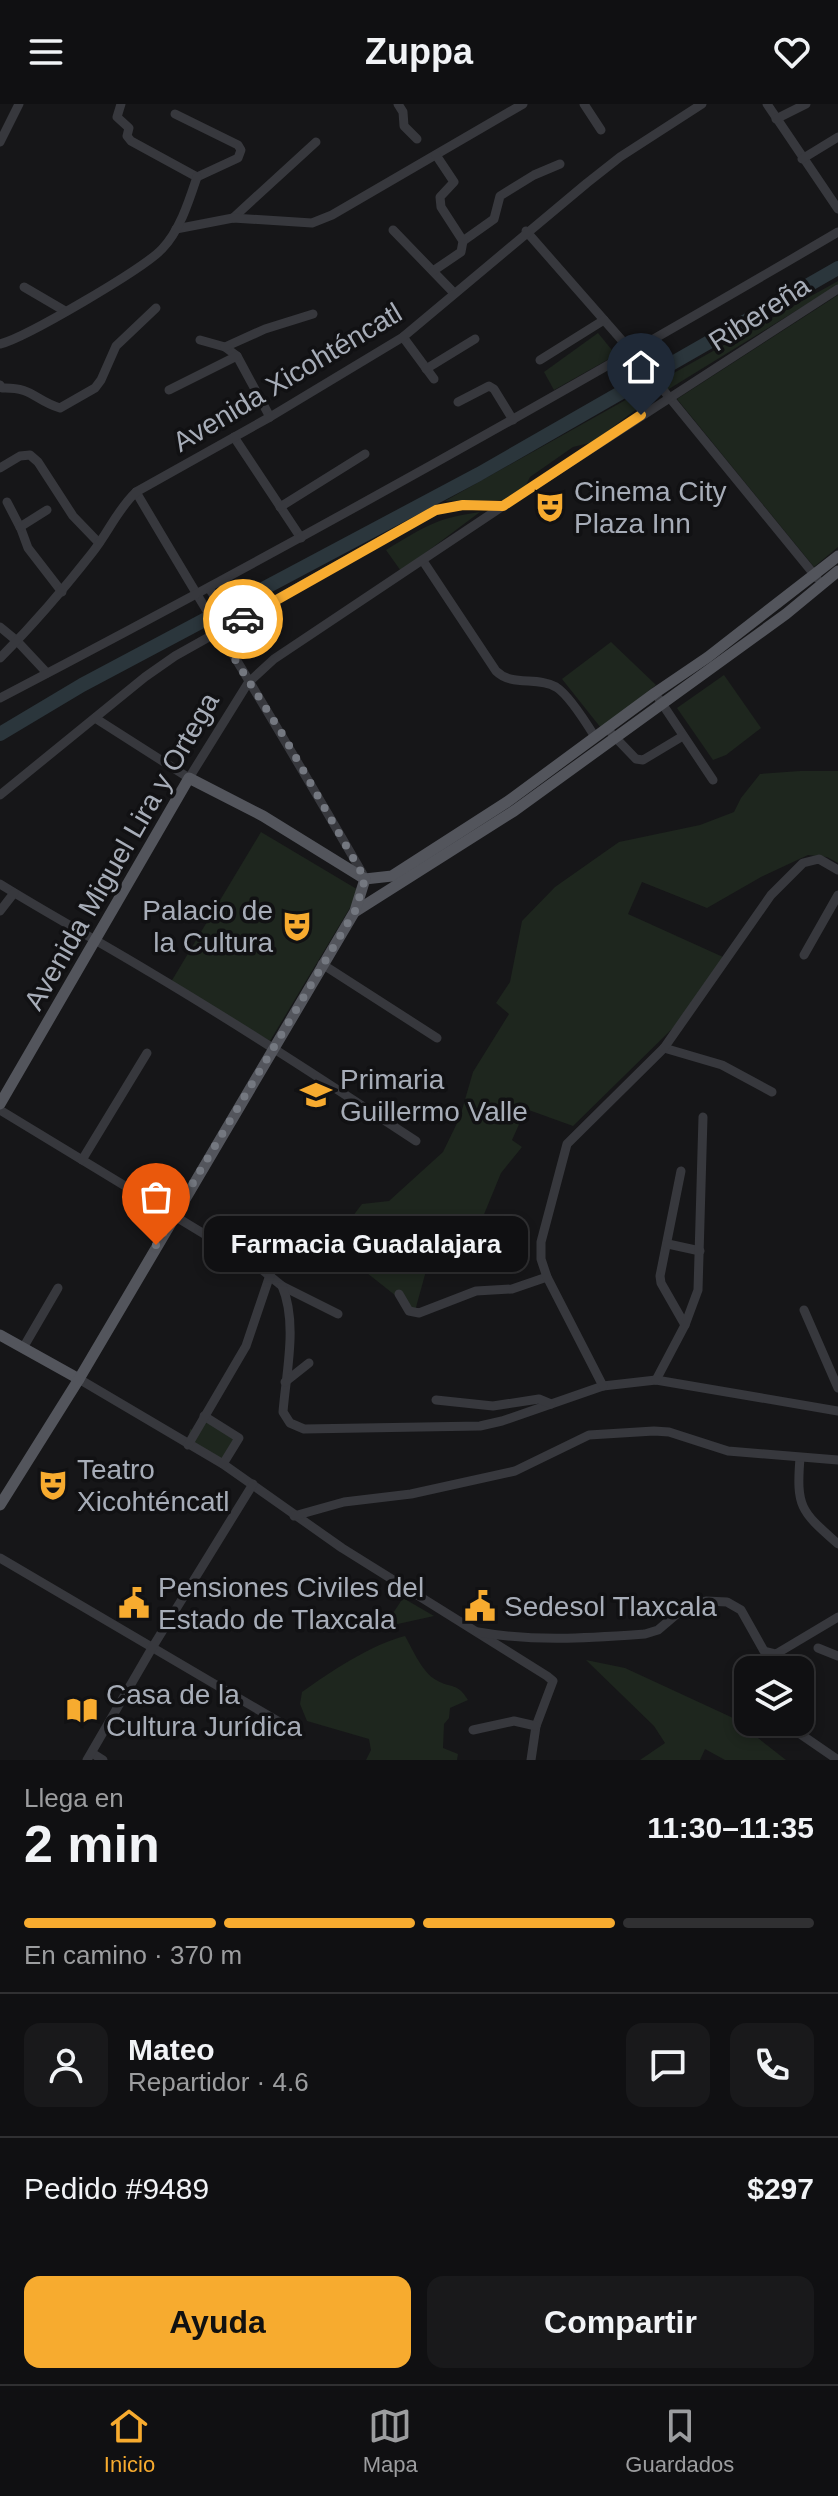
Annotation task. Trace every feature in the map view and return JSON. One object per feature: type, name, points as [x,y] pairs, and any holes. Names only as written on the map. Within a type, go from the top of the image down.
[{"type":"main road","points":[[355,911],[511,807],[658,698],[719,663],[818,580],[838,556]]},
{"type":"main road","points":[[818,580],[838,571]]},
{"type":"main road","points":[[189,778],[263,816],[365,879],[392,876],[511,807],[595,737],[611,732]]},
{"type":"main road","name":"Avenida Miguel Lira y Ortega","points":[[0,1104],[189,778]]},
{"type":"main road","points":[[0,1505],[79,1379],[355,911],[365,879]]},
{"type":"main road","points":[[0,1335],[79,1379]]},
{"type":"street","points":[[0,142],[5,121],[19,104]]},
{"type":"street","points":[[121,104],[117,117],[129,128],[127,136],[131,141],[197,177]]},
{"type":"street","points":[[398,104],[403,112],[404,126],[417,139]]},
{"type":"street","points":[[176,229],[233,218],[312,223],[332,215],[523,104]]},
{"type":"street","points":[[584,104],[601,130]]},
{"type":"street","name":"Avenida Xicohténcatl","points":[[0,658],[62,592],[99,543],[120,507],[136,492],[270,417],[403,337],[526,231],[620,157],[702,104]]},
{"type":"street","points":[[767,104],[838,209]]},
{"type":"street","points":[[776,119],[806,104]]},
{"type":"street","points":[[0,344],[32,331],[161,250],[176,229],[197,177],[238,158],[241,150],[238,145],[175,114]]},
{"type":"street","points":[[802,159],[838,137]]},
{"type":"street","points":[[233,218],[316,142]]},
{"type":"street","points":[[433,271],[461,252],[463,241],[441,207],[440,197],[454,182],[436,155]]},
{"type":"street","points":[[463,241],[494,219],[500,196],[534,175],[560,164]]},
{"type":"street","points":[[393,230],[454,293]]},
{"type":"street","points":[[526,231],[635,355],[818,580]]},
{"type":"street","points":[[0,698],[212,592],[301,538],[635,355],[838,232]]},
{"type":"street","points":[[24,287],[65,311]]},
{"type":"street","name":"Ribereña","points":[[503,506],[838,289]]},
{"type":"street","points":[[0,385],[2,388],[28,389],[48,404],[60,408],[95,388],[116,346],[156,308]]},
{"type":"street","points":[[225,347],[265,329],[313,314]]},
{"type":"street","points":[[540,360],[604,320]]},
{"type":"street","points":[[403,337],[434,379]]},
{"type":"street","points":[[426,369],[475,339]]},
{"type":"street","points":[[200,340],[225,347],[237,356],[270,417]]},
{"type":"street","points":[[169,390],[237,356]]},
{"type":"street","points":[[458,402],[489,386],[513,420]]},
{"type":"street","points":[[234,437],[301,538]]},
{"type":"street","points":[[280,507],[365,454]]},
{"type":"street","points":[[0,468],[20,456],[30,455],[38,462],[73,516],[99,543]]},
{"type":"street","points":[[136,492],[248,683],[286,740],[365,879]]},
{"type":"street","points":[[7,502],[28,548],[62,592]]},
{"type":"street","points":[[0,795],[175,656],[230,621],[436,510],[463,505],[503,506]]},
{"type":"street","name":"Avenida Miguel Lira y Ortega","points":[[189,778],[248,683],[302,639],[503,506]]},
{"type":"street","points":[[20,527],[47,510]]},
{"type":"street","points":[[423,561],[501,677],[524,682],[540,681],[558,688],[595,737]]},
{"type":"street","points":[[212,592],[230,621]]},
{"type":"street","points":[[0,627],[47,673]]},
{"type":"street","points":[[658,698],[713,780]]},
{"type":"street","points":[[95,718],[189,778]]},
{"type":"street","points":[[611,732],[636,759],[643,760],[683,736]]},
{"type":"street","points":[[603,1386],[547,1277],[541,1259],[541,1242],[567,1144],[664,1048],[771,895],[803,863],[819,859],[838,870]]},
{"type":"street","points":[[0,884],[44,912],[95,938],[274,1048],[416,1141]]},
{"type":"street","points":[[0,911],[14,893]]},
{"type":"street","points":[[804,955],[838,895]]},
{"type":"street","points":[[322,964],[437,1038]]},
{"type":"street","points":[[664,1048],[722,1065],[772,1092]]},
{"type":"street","points":[[82,1160],[147,1053]]},
{"type":"street","points":[[0,1110],[270,1275],[282,1286],[338,1314]]},
{"type":"street","points":[[656,1380],[685,1325],[698,1290],[703,1117]]},
{"type":"street","points":[[681,1171],[661,1283],[685,1325]]},
{"type":"street","points":[[668,1244],[700,1251]]},
{"type":"street","points":[[188,1445],[246,1346],[270,1275]]},
{"type":"street","points":[[399,1294],[409,1311],[419,1313],[476,1291],[512,1289],[547,1277]]},
{"type":"street","points":[[282,1286],[287,1299],[289,1323],[283,1412],[290,1423],[304,1429],[480,1426],[603,1386],[656,1380],[838,1411]]},
{"type":"street","points":[[23,1348],[58,1288]]},
{"type":"street","points":[[804,1310],[838,1388]]},
{"type":"street","points":[[285,1382],[309,1363]]},
{"type":"street","points":[[79,1379],[223,1464],[294,1516],[553,1681],[536,1726],[531,1760]]},
{"type":"street","points":[[436,1400],[493,1406],[539,1399],[551,1404]]},
{"type":"street","points":[[204,1416],[239,1438],[223,1464]]},
{"type":"street","points":[[294,1516],[344,1502],[411,1494],[515,1471],[589,1435],[669,1432],[728,1451],[838,1460]]},
{"type":"street","points":[[800,1458],[800,1505],[838,1544]]},
{"type":"street","points":[[103,1760],[89,1756],[253,1484]]},
{"type":"street","points":[[0,1558],[286,1726]]},
{"type":"street","points":[[471,1631],[516,1639],[555,1640],[645,1634],[658,1630],[685,1607],[706,1601],[736,1605],[764,1651],[776,1654],[838,1617]]},
{"type":"street","points":[[818,1648],[838,1656]]},
{"type":"street","points":[[473,1730],[514,1721],[536,1726]]},
{"type":"street","points":[[803,1736],[838,1760]]},
{"type":"shaded area","points":[[838,281],[838,285],[638,408],[593,442],[573,447],[530,477],[525,487],[508,500],[445,501]]},
{"type":"shaded area","points":[[838,295],[838,547],[814,567],[677,399]]},
{"type":"shaded area","points":[[598,333],[616,355],[554,390],[544,372]]},
{"type":"shaded area","points":[[480,512],[401,571],[386,550],[431,525]]},
{"type":"shaded area","points":[[611,642],[656,685],[601,728],[562,679]]},
{"type":"shaded area","points":[[724,675],[761,728],[726,755],[713,760],[677,708]]},
{"type":"shaded area","points":[[838,771],[838,863],[827,857],[808,855],[707,908],[642,882],[628,914],[723,957],[675,1026],[573,1126],[526,1109],[512,1140],[522,1147],[501,1173],[478,1229],[450,1243],[439,1244],[429,1260],[415,1311],[367,1273],[327,1250],[362,1204],[389,1201],[443,1152],[460,1117],[473,1072],[509,1014],[496,1003],[510,982],[522,921],[555,887],[619,842],[700,825],[734,812],[760,774]]},
{"type":"shaded area","points":[[261,832],[360,891],[270,1041],[171,982]]},
{"type":"shaded area","points":[[204,1416],[239,1438],[223,1464],[188,1445],[190,1429],[196,1431]]},
{"type":"shaded area","points":[[403,1598],[434,1616],[384,1627]]},
{"type":"shaded area","points":[[405,1636],[426,1672],[436,1680],[457,1688],[468,1700],[450,1708],[449,1718],[444,1724],[443,1748],[458,1754],[457,1760],[366,1760],[371,1750],[369,1739],[307,1721],[300,1704],[302,1692],[365,1652]]},
{"type":"shaded area","points":[[586,1660],[625,1668],[731,1717],[734,1719],[734,1736],[755,1736],[786,1760],[725,1760],[705,1749],[700,1760],[640,1760],[665,1743],[654,1726]]},
{"type":"waterway","points":[[0,734],[82,685],[479,474],[838,268]]},
{"type":"way so far","points":[[156,1245],[355,911],[365,879],[286,740],[219,634],[243,619]]},
{"type":"place","name":"Cinema City Plaza Inn","points":[[550,507]]},
{"type":"place","name":"Palacio de la Cultura","points":[[297,926]]},
{"type":"place","name":"Primaria Guillermo Valle","points":[[316,1095]]},
{"type":"place","name":"Farmacia Guadalajara","points":[[156,1245]]},
{"type":"place","name":"Teatro Xicohténcatl","points":[[53,1485]]},
{"type":"place","name":"Pensiones Civiles del Estado de Tlaxcala","points":[[134,1603]]},
{"type":"place","name":"Sedesol Tlaxcala","points":[[480,1606]]},
{"type":"place","name":"Casa de la Cultura Jurídica","points":[[82,1710]]},
{"type":"route","points":[[243,619],[436,510],[463,505],[503,506],[641,415]]}]
